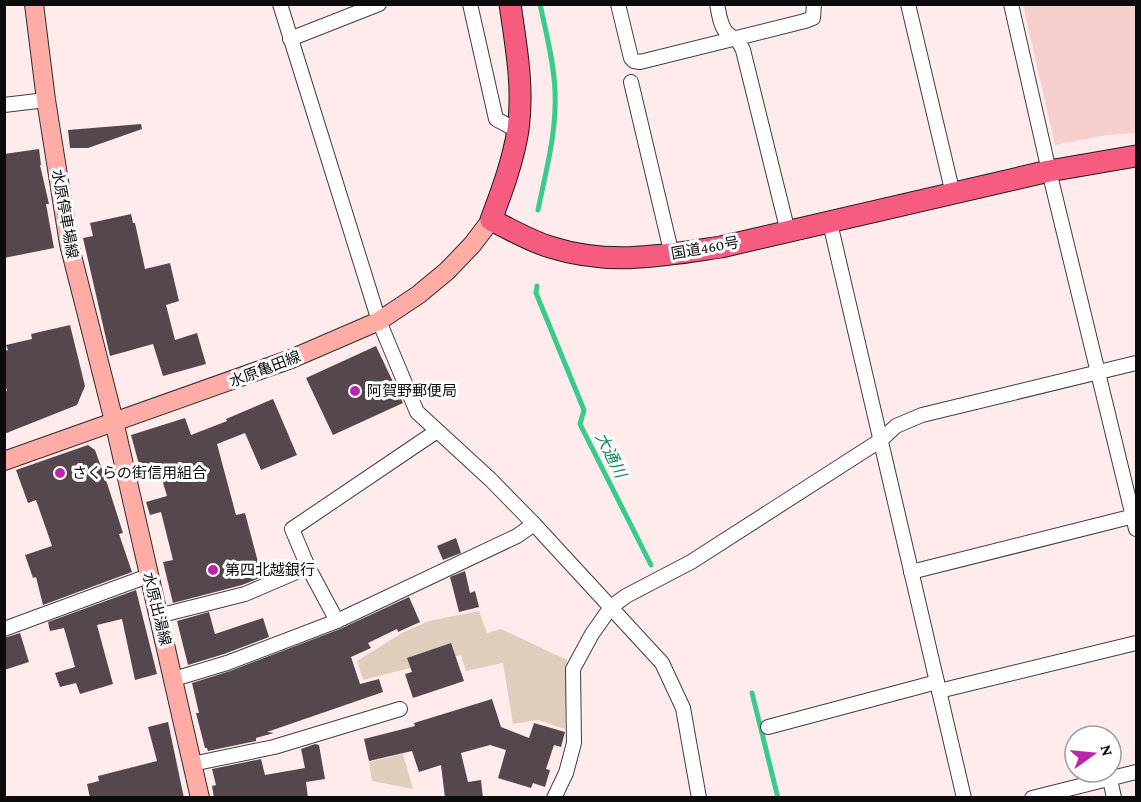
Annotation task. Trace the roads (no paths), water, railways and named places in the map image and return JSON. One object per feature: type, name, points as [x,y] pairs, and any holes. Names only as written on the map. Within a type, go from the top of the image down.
[{"type":"highway","points":[[491,220],[508,174],[518,131],[520,99],[518,66],[510,4]]},
{"type":"highway","name":"国道460号","points":[[491,220],[548,247],[581,256],[612,260],[672,255],[830,223],[1049,171],[1137,156]]},
{"type":"main road","name":"水原停車場線","points":[[34,4],[46,100],[69,244],[114,420]]},
{"type":"main road","name":"水原亀田線","points":[[4,461],[114,420],[205,391],[270,367],[379,321],[418,295],[447,271],[491,220]]},
{"type":"main road","name":"水原出湯線","points":[[114,420],[200,798]]},
{"type":"street","points":[[280,4],[379,321],[417,412],[491,480],[534,524],[662,663],[683,708],[699,798]]},
{"type":"street","points":[[290,39],[379,4]]},
{"type":"street","points":[[470,4],[496,119],[518,131]]},
{"type":"street","points":[[618,4],[629,51],[634,61],[640,62],[805,21],[813,18],[814,4]]},
{"type":"street","points":[[717,4],[724,30],[736,38],[743,50],[789,232]]},
{"type":"street","points":[[908,4],[953,194]]},
{"type":"street","points":[[911,572],[1135,523],[1049,171],[1011,4]]},
{"type":"street","points":[[631,82],[672,255]]},
{"type":"street","points":[[4,105],[46,100]]},
{"type":"street","points":[[830,223],[964,798]]},
{"type":"street","points":[[554,798],[566,773],[574,743],[573,669],[592,634],[611,607],[626,596],[691,562],[881,440],[896,426],[922,415],[1137,363]]},
{"type":"street","points":[[337,621],[308,567],[292,529],[437,431]]},
{"type":"street","points":[[174,679],[227,663],[337,621],[518,536],[534,524]]},
{"type":"street","points":[[158,616],[245,594],[308,567]]},
{"type":"street","points":[[4,629],[148,576]]},
{"type":"street","points":[[768,728],[938,686],[1137,643]]},
{"type":"street","points":[[192,764],[274,747],[400,709]]},
{"type":"street","points":[[1032,798],[1089,784]]},
{"type":"waterway","name":"大通川","points":[[538,210],[550,151],[555,106],[553,69],[540,4]]},
{"type":"waterway","name":"大通川","points":[[537,286],[536,293],[584,410],[580,424],[651,565]]},
{"type":"waterway","name":"大通川","points":[[752,693],[778,798]]},
{"type":"place","name":"阿賀野郵便局","points":[[355,391]]},
{"type":"place","name":"さくらの街信用組合","points":[[60,473]]},
{"type":"place","name":"第四北越銀行","points":[[213,570]]}]
